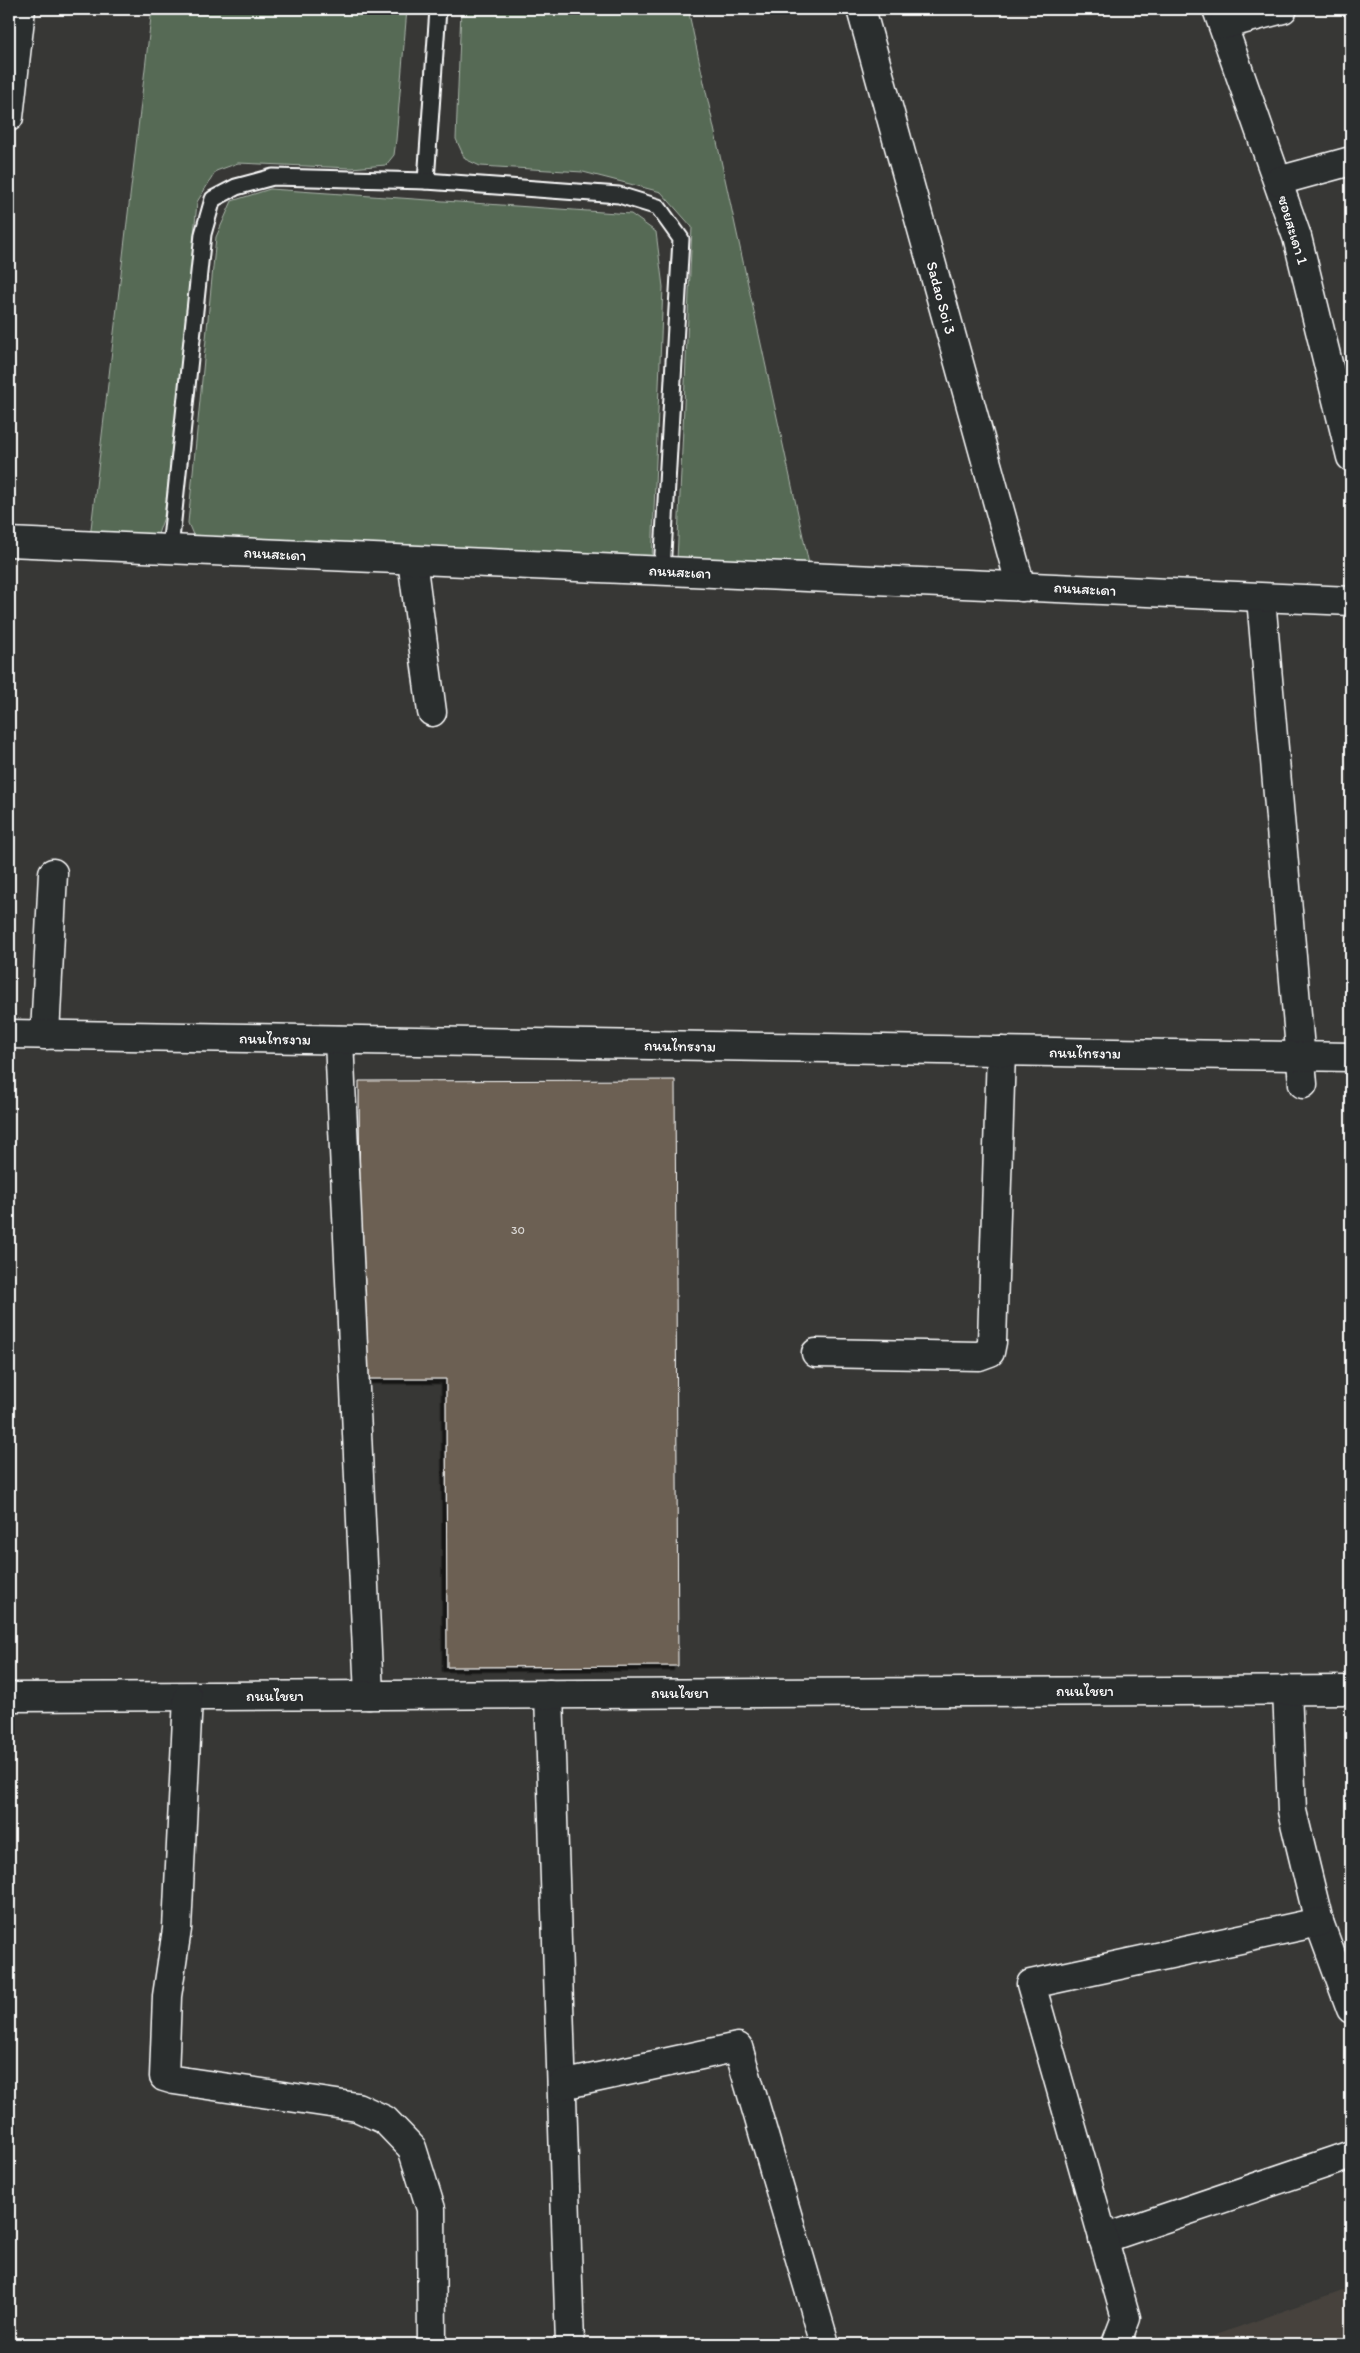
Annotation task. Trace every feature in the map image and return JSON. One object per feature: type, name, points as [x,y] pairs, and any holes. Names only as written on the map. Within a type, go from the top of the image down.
[{"type":"street","points":[[9,117],[22,9]]},
{"type":"street","name":"Sadao Soi 3","points":[[861,9],[1021,586]]},
{"type":"street","points":[[1220,17],[1282,9]]},
{"type":"street","name":"ซอยสะเดา 1","points":[[1220,17],[1297,237],[1351,457]]},
{"type":"street","points":[[1278,181],[1351,161]]},
{"type":"street","name":"ถนนสะเดา","points":[[9,542],[1351,601]]},
{"type":"street","points":[[412,560],[432,712]]},
{"type":"street","points":[[1261,598],[1303,1084]]},
{"type":"street","points":[[45,1035],[53,873]]},
{"type":"street","name":"ถนนไทรงาม","points":[[9,1034],[1351,1057]]},
{"type":"street","points":[[338,1040],[369,1696]]},
{"type":"street","points":[[816,1353],[979,1356],[990,1352],[992,1342],[1001,1051]]},
{"type":"street","points":[[1287,1690],[1292,1811],[1319,1922],[1351,2009]]},
{"type":"street","name":"ถนนไชยา","points":[[9,1697],[1351,1690]]},
{"type":"street","points":[[549,1694],[570,2344]]},
{"type":"street","points":[[188,1697],[177,1929],[167,1996],[164,2077],[357,2107],[384,2120],[412,2148],[431,2209],[432,2344]]},
{"type":"street","points":[[1116,2344],[1126,2318],[1031,1984],[1319,1922]]},
{"type":"street","points":[[562,2085],[738,2047],[825,2344]]},
{"type":"street","points":[[1103,2239],[1351,2155]]},
{"type":"lane","points":[[426,181],[438,9]]},
{"type":"lane","points":[[170,549],[203,234],[213,199],[236,187],[273,177],[426,181],[619,195],[658,207],[681,239],[662,571]]},
{"type":"shaded area","points":[[1351,2287],[1351,2344],[1191,2344]]},
{"type":"green space","points":[[152,9],[407,9],[396,140],[394,155],[386,165],[351,168],[238,163],[216,171],[197,202],[182,368],[164,517],[153,548],[89,546]]},
{"type":"green space","points":[[461,9],[688,9],[809,564],[677,561],[692,227],[661,192],[583,172],[480,166],[465,159],[456,139]]},
{"type":"green space","points":[[270,189],[631,214],[656,232],[663,287],[652,560],[199,549],[188,523],[216,237],[232,201]]},
{"type":"building","points":[[675,1080],[678,1666],[447,1667],[446,1379],[361,1379],[359,1081]]}]
